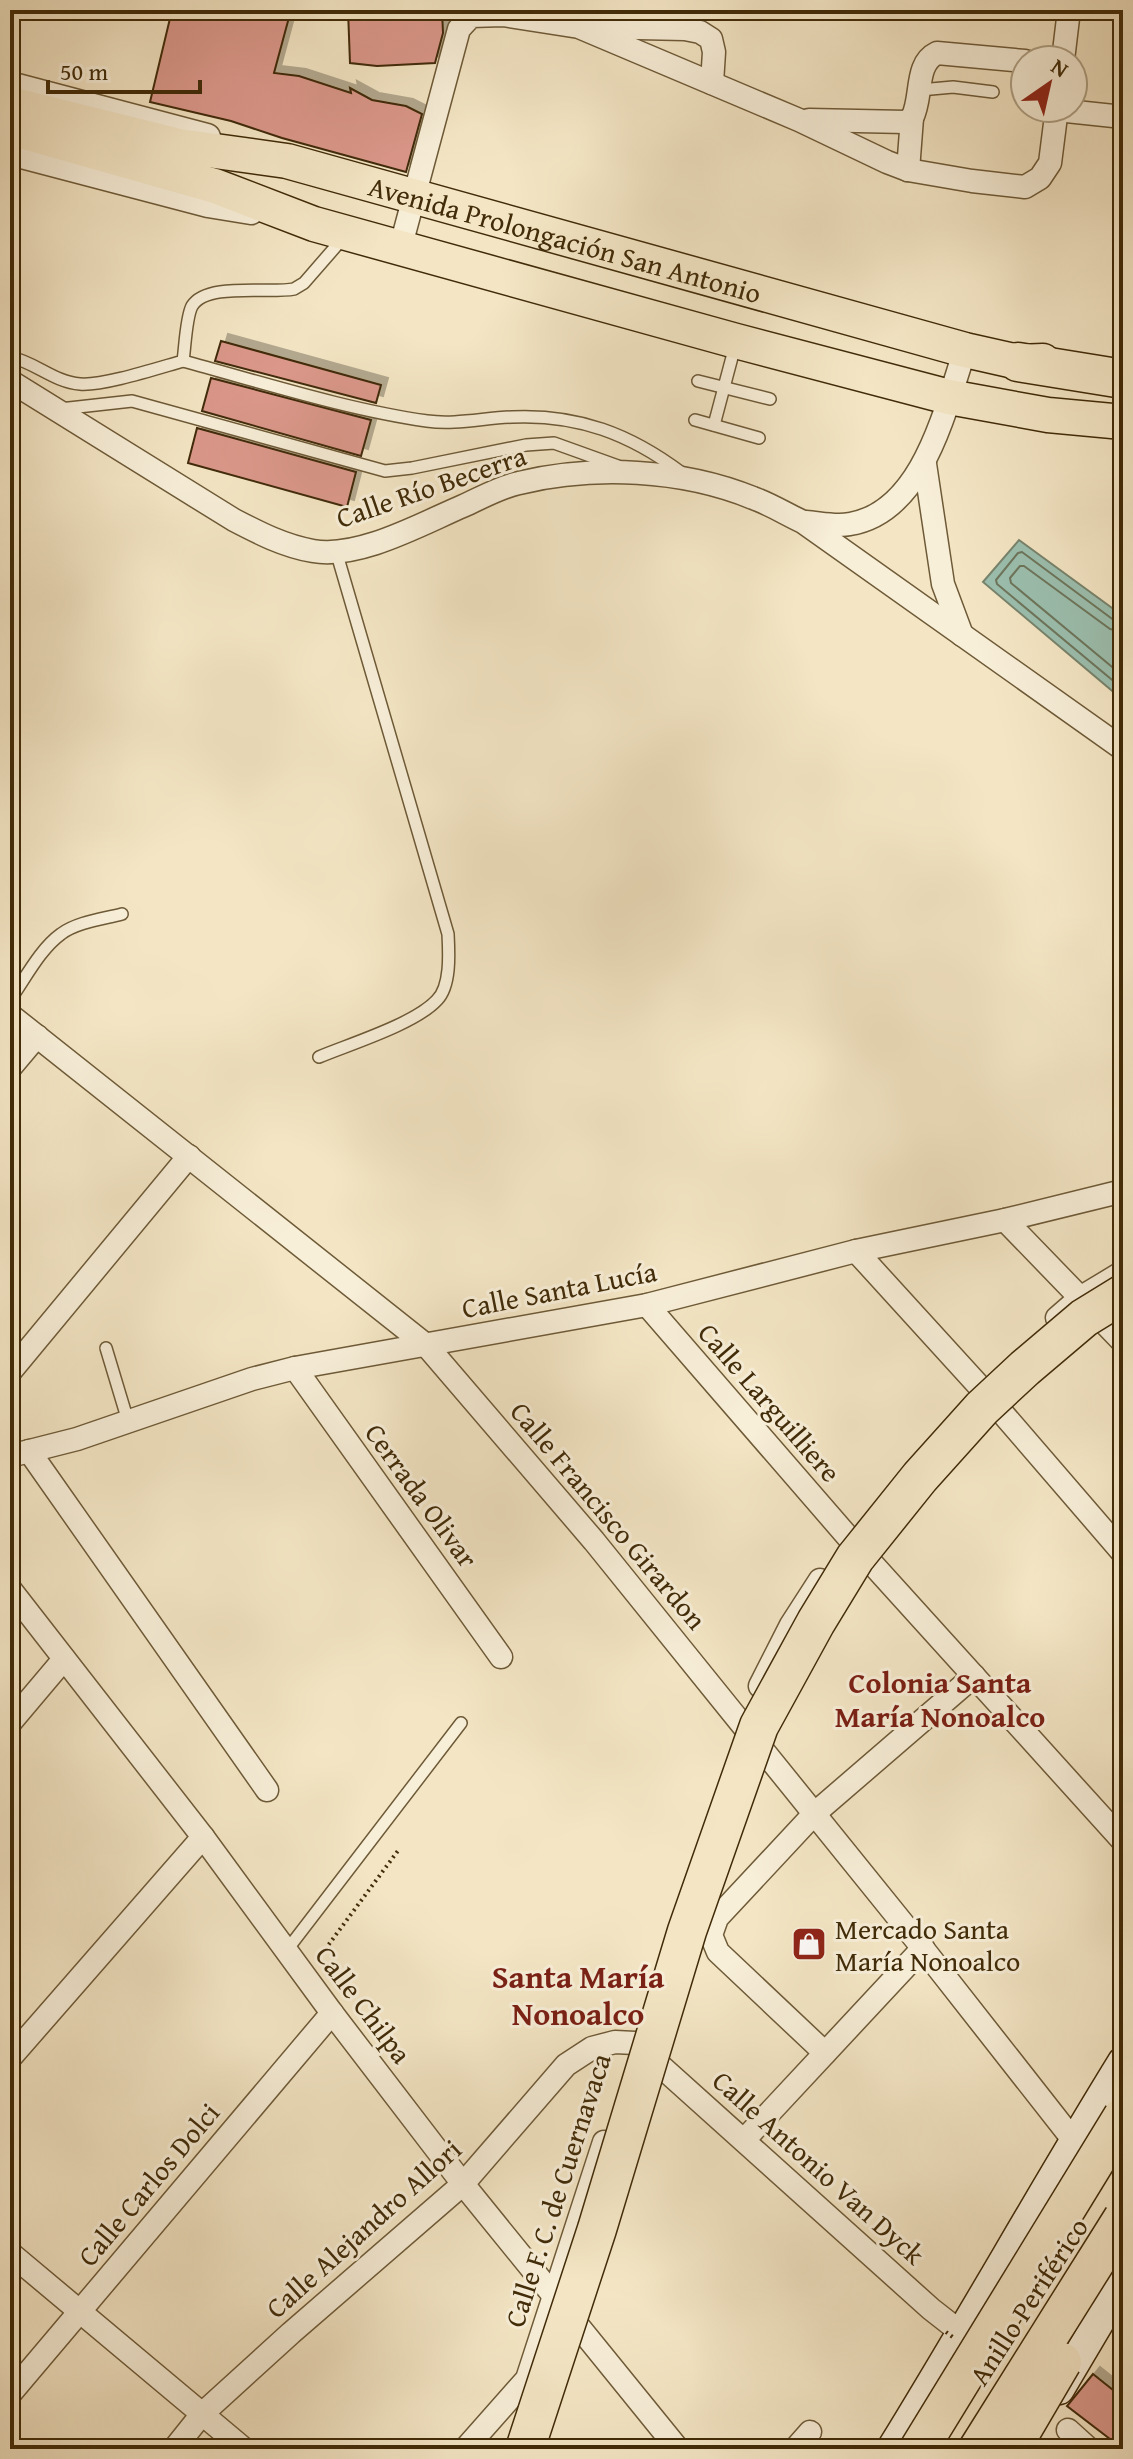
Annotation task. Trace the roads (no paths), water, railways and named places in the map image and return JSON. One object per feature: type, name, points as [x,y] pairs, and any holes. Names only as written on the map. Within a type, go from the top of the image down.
[{"type":"highway","points":[[1018,362],[1123,379]]},
{"type":"highway","points":[[525,2449],[592,2244],[687,1931],[759,1726],[855,1558],[920,1477],[982,1408],[1025,1368],[1084,1318],[1123,1294]]},
{"type":"highway","points":[[919,2449],[1123,2116]]},
{"type":"highway","points":[[900,2449],[1038,2236],[1119,2173]]},
{"type":"highway","name":"Anillo Periférico","points":[[933,2449],[1119,2173]]},
{"type":"highway","name":"Anillo Periférico","points":[[964,2449],[1119,2173]]},
{"type":"highway","points":[[978,2449],[1123,2218]]},
{"type":"highway","points":[[1011,2449],[1123,2259]]},
{"type":"main road","points":[[10,104],[179,146],[287,161]]},
{"type":"main road","points":[[10,128],[215,186],[301,220]]},
{"type":"main road","name":"Avenida Prolongación San Antonio","points":[[287,161],[965,350],[1018,362],[1098,357],[1123,361]]},
{"type":"main road","name":"Avenida Prolongación San Antonio","points":[[301,220],[949,397],[1048,415],[1123,422]]},
{"type":"main road","points":[[892,2449],[1123,2062]]},
{"type":"main road","points":[[1023,2449],[1123,2281]]},
{"type":"street","points":[[1065,44],[1069,10]]},
{"type":"street","points":[[400,249],[459,29],[471,16],[503,15],[579,27],[700,32],[711,39],[714,52],[712,83]]},
{"type":"street","points":[[579,27],[799,120],[908,170],[1025,187],[1040,178],[1050,163],[1055,124]]},
{"type":"street","points":[[908,170],[912,118],[923,66],[928,57],[937,53],[1009,60]]},
{"type":"street","name":"Avenida Prolongación San Antonio","points":[[10,85],[287,161]]},
{"type":"street","points":[[1089,113],[1123,117]]},
{"type":"street","points":[[799,120],[906,122],[912,118]]},
{"type":"street","name":"Avenida Prolongación San Antonio","points":[[10,152],[208,204],[301,220]]},
{"type":"street","points":[[803,522],[838,525],[864,520],[895,499],[925,464],[965,350]]},
{"type":"street","name":"Calle Río Becerra","points":[[10,381],[234,520],[272,540],[315,551],[352,550],[409,530],[517,483],[576,473],[629,471],[694,481],[752,497],[803,522],[1123,749]]},
{"type":"street","points":[[925,464],[943,584],[962,635]]},
{"type":"street","name":"Calle Francisco Girardon","points":[[10,1015],[426,1345],[594,1541],[923,1948],[1074,2141]]},
{"type":"street","points":[[10,1068],[37,1036]]},
{"type":"street","points":[[10,1372],[189,1156]]},
{"type":"street","name":"Calle Santa Lucía","points":[[20,1453],[77,1439],[252,1379],[295,1368],[647,1305],[856,1251],[1005,1220],[1123,1191]]},
{"type":"street","points":[[1005,1220],[1123,1342]]},
{"type":"street","points":[[856,1251],[979,1386],[1123,1553]]},
{"type":"street","name":"Calle F. C. de Cuernavaca","points":[[465,2449],[527,2379],[706,1822],[742,1723],[791,1625],[848,1537],[979,1386],[1080,1298],[1123,1272]]},
{"type":"street","name":"Calle Larguilliere","points":[[647,1305],[848,1537],[1123,1841]]},
{"type":"street","name":"Cerrada Olivar","points":[[295,1368],[501,1657]]},
{"type":"street","points":[[20,1453],[267,1790]]},
{"type":"street","name":"Calle Chilpa","points":[[10,1589],[203,1837],[463,2184],[678,2449]]},
{"type":"street","points":[[10,1723],[64,1659]]},
{"type":"street","points":[[825,2053],[718,1952],[711,1935],[717,1918],[814,1814],[974,1676]]},
{"type":"street","points":[[10,2058],[203,1837]]},
{"type":"street","points":[[745,2139],[923,1948]]},
{"type":"street","name":"Calle Carlos Dolci","points":[[10,2394],[332,2013]]},
{"type":"street","name":"Calle Alejandro Allori","points":[[174,2449],[202,2414],[463,2184],[566,2065],[592,2048],[615,2042],[635,2043]]},
{"type":"street","name":"Calle Antonio Van Dyck","points":[[635,2043],[931,2309],[963,2334]]},
{"type":"street","points":[[10,2253],[244,2449]]},
{"type":"street","points":[[1068,2430],[1089,2449]]},
{"type":"lane","points":[[920,90],[953,87],[993,92]]},
{"type":"lane","points":[[183,361],[191,307],[201,297],[217,292],[294,289],[304,283],[347,234]]},
{"type":"lane","points":[[714,425],[736,341]]},
{"type":"lane","points":[[10,357],[24,360],[62,380],[80,384],[183,361],[393,416],[431,422],[555,418],[604,429],[650,449],[694,481]]},
{"type":"lane","points":[[698,381],[770,399]]},
{"type":"lane","points":[[57,410],[132,401],[385,471],[526,445],[554,443],[629,471]]},
{"type":"lane","points":[[695,420],[759,438]]},
{"type":"lane","points":[[319,1057],[410,1019],[439,999],[450,966],[448,934],[336,550]]},
{"type":"lane","points":[[10,1000],[61,933],[122,914]]},
{"type":"lane","points":[[106,1348],[128,1421]]},
{"type":"lane","points":[[287,1950],[461,1723]]},
{"type":"water","points":[[1019,540],[1123,616],[1123,700],[983,582]]},
{"type":"place","name":"Mercado Santa María Nonoalco","points":[[809,1944]]},
{"type":"district","name":"Colonia Santa María Nonoalco","points":[[940,1699]]},
{"type":"district","name":"Santa María Nonoalco","points":[[578,1994]]}]
